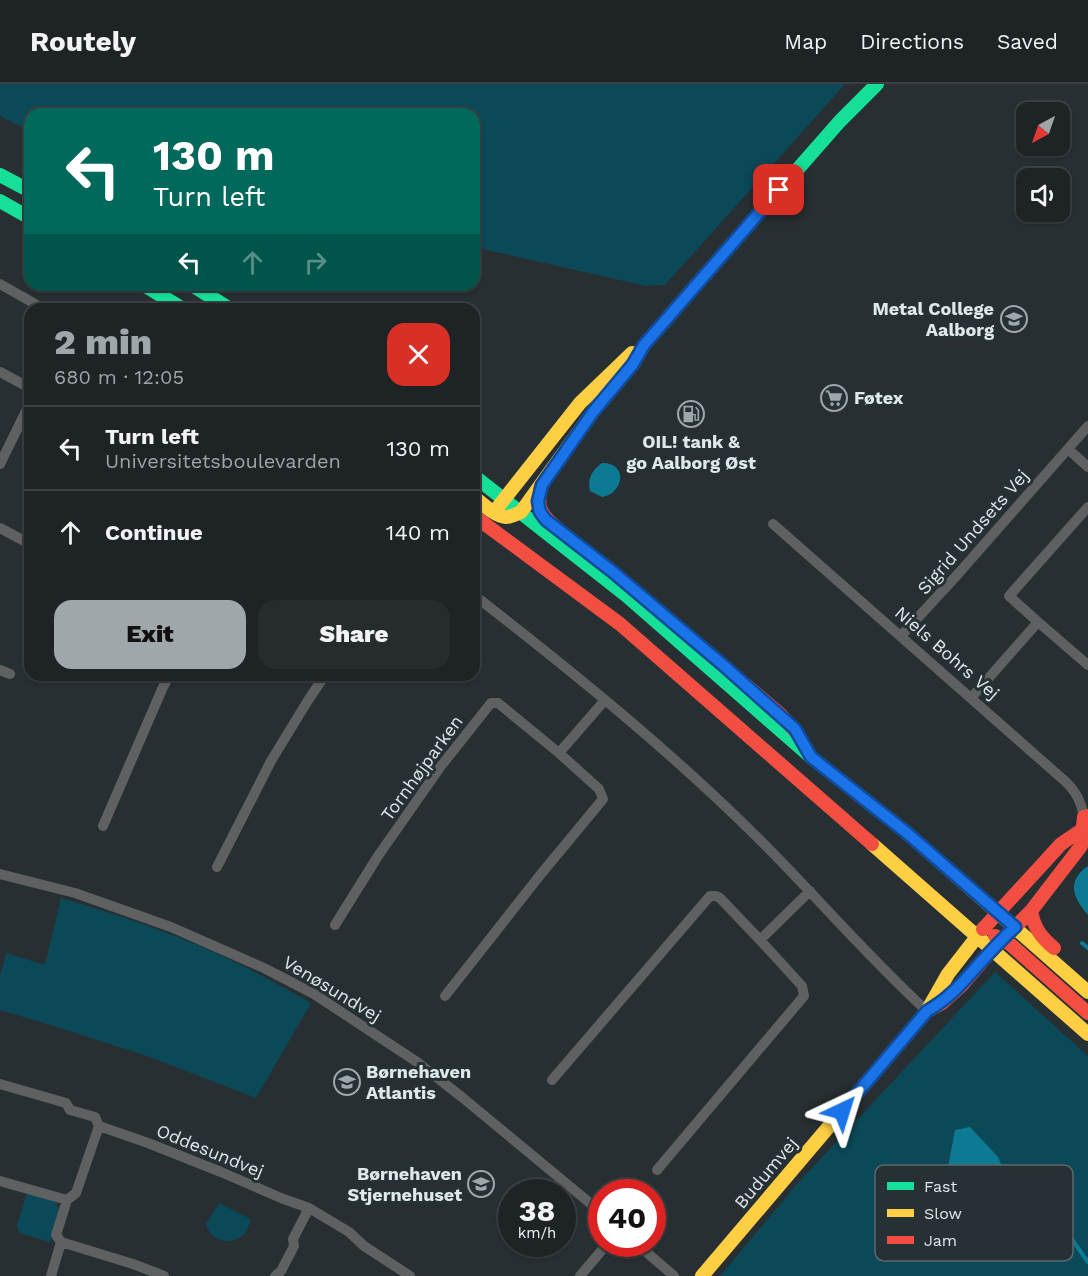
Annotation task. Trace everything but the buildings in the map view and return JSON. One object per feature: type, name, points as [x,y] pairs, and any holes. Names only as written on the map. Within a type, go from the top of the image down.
[{"type":"main road","points":[[480,501],[506,517],[521,512],[593,412],[633,364],[644,345],[837,124],[877,84]]},
{"type":"main road","points":[[0,175],[24,188]]},
{"type":"main road","points":[[0,201],[24,215]]},
{"type":"main road","points":[[154,291],[173,303]]},
{"type":"main road","points":[[202,291],[220,303]]},
{"type":"main road","points":[[500,535],[495,528],[495,511],[504,499],[580,404],[627,357],[644,345]]},
{"type":"main road","points":[[480,481],[627,596],[811,757],[907,833],[1088,992]]},
{"type":"main road","points":[[542,485],[538,501],[540,512],[546,520],[630,586],[782,717],[795,729],[811,757]]},
{"type":"main road","points":[[480,520],[620,624],[997,945],[1088,1034]]},
{"type":"main road","points":[[982,932],[1061,843],[1085,821]]},
{"type":"main road","points":[[997,945],[1031,911],[1081,846],[1085,821]]},
{"type":"main road","points":[[1031,911],[1035,928],[1041,937],[1088,978]]},
{"type":"main road","name":"Budumvej","points":[[702,1276],[927,1011],[948,974],[982,932]]},
{"type":"main road","points":[[997,945],[1010,944],[1088,1013]]},
{"type":"main road","name":"Budumvej","points":[[927,1011],[942,1003],[962,985],[997,945]]},
{"type":"street","points":[[0,284],[33,303]]},
{"type":"street","points":[[0,372],[24,385]]},
{"type":"street","points":[[0,464],[24,415]]},
{"type":"street","name":"Sigrid Undsets Vej","points":[[901,636],[1088,426]]},
{"type":"street","points":[[1068,448],[1088,467]]},
{"type":"street","points":[[1088,507],[1009,596],[1088,665]]},
{"type":"street","name":"Niels Bohrs Vej","points":[[773,524],[1076,791],[1082,803],[1085,821]]},
{"type":"street","points":[[0,528],[24,541]]},
{"type":"street","points":[[480,600],[605,700],[710,793],[760,840],[869,955],[927,1011]]},
{"type":"street","points":[[971,698],[1038,622]]},
{"type":"street","points":[[103,826],[166,681]]},
{"type":"street","points":[[217,867],[271,761],[321,681]]},
{"type":"street","points":[[559,753],[605,700]]},
{"type":"street","name":"Tornhøjparken","points":[[335,925],[384,847],[441,766],[491,703],[498,703],[599,789],[603,799],[445,996]]},
{"type":"street","name":"Venøsundvej","points":[[0,874],[75,893],[171,927],[264,968],[314,994],[417,1062],[588,1201]]},
{"type":"street","points":[[760,940],[810,891]]},
{"type":"street","points":[[552,1080],[710,896],[720,898],[802,986],[804,996],[657,1170]]},
{"type":"street","name":"Oddesundvej","points":[[0,1084],[66,1103],[70,1110],[95,1117],[99,1126],[190,1159],[309,1208],[349,1232],[364,1246],[410,1276]]},
{"type":"street","points":[[99,1126],[76,1193],[67,1200],[57,1235],[61,1242],[164,1276]]},
{"type":"street","points":[[0,1181],[67,1200]]},
{"type":"street","points":[[275,1276],[281,1271],[294,1246],[293,1239],[309,1208]]},
{"type":"street","points":[[51,1276],[61,1242]]},
{"type":"street","points":[[580,1276],[596,1257]]},
{"type":"street","points":[[652,1257],[674,1276]]},
{"type":"shaded area","points":[[0,84],[845,84],[665,285],[646,286],[480,248],[480,108],[24,108],[24,128],[0,116]]},
{"type":"shaded area","points":[[602,463],[608,463],[616,468],[620,481],[614,491],[602,497],[590,491],[589,483],[593,472]]},
{"type":"shaded area","points":[[1088,866],[1088,915],[1076,896],[1074,884],[1081,872]]},
{"type":"shaded area","points":[[61,898],[166,932],[200,946],[311,1003],[256,1098],[147,1056],[0,1010],[0,976],[6,953],[45,965]]},
{"type":"shaded area","points":[[995,972],[1088,1056],[1088,1276],[720,1276],[798,1183]]},
{"type":"shaded area","points":[[970,1127],[998,1157],[1001,1165],[948,1165],[955,1130]]},
{"type":"shaded area","points":[[27,1193],[56,1202],[58,1217],[50,1242],[19,1233],[17,1225]]},
{"type":"shaded area","points":[[219,1203],[251,1219],[246,1232],[240,1237],[228,1241],[222,1240],[208,1230],[206,1224]]},
{"type":"waterway","points":[[1082,943],[1088,948]]},
{"type":"waterway","points":[[1073,1241],[1088,1262]]},
{"type":"traffic: fast","points":[[739,236],[840,121],[877,84]]},
{"type":"traffic: fast","points":[[0,175],[24,188]]},
{"type":"traffic: fast","points":[[0,201],[24,215]]},
{"type":"traffic: fast","points":[[154,291],[173,303]]},
{"type":"traffic: fast","points":[[202,291],[220,303]]},
{"type":"traffic: fast","points":[[480,481],[627,596],[811,757],[854,791]]},
{"type":"traffic: slow","points":[[480,502],[497,514],[506,517],[521,512],[593,412],[633,364],[644,345],[739,236]]},
{"type":"traffic: slow","points":[[498,507],[580,403],[632,353]]},
{"type":"traffic: slow","points":[[854,791],[907,833],[1088,992]]},
{"type":"traffic: slow","points":[[872,844],[1088,1034]]},
{"type":"traffic: slow","points":[[702,1276],[927,1011],[948,974],[983,929]]},
{"type":"traffic: jam","points":[[541,486],[539,500],[541,510],[558,529]]},
{"type":"traffic: jam","points":[[480,520],[620,624],[872,844]]},
{"type":"traffic: jam","points":[[745,684],[780,714],[797,733]]},
{"type":"traffic: jam","points":[[929,1010],[942,1003],[962,985],[992,950],[1031,911],[1081,846],[1084,817],[1088,816]]},
{"type":"traffic: jam","points":[[983,929],[1061,844],[1083,829]]},
{"type":"traffic: jam","points":[[1031,911],[1039,932],[1054,948]]},
{"type":"traffic: jam","points":[[995,936],[1010,944],[1088,1013]]},
{"type":"place","name":"Metal College Aalborg","points":[[1014,319]]},
{"type":"place","name":"Føtex","points":[[834,398]]},
{"type":"place","name":"OIL! tank & go Aalborg Øst","points":[[691,414]]},
{"type":"place","name":"Børnehaven Atlantis","points":[[347,1082]]},
{"type":"place","name":"Børnehaven Stjernehuset","points":[[481,1184]]},
{"type":"route","points":[[779,190],[644,345],[633,364],[593,412],[542,485],[538,501],[540,512],[546,520],[613,572],[795,729],[811,757],[907,833],[1015,927],[962,985],[942,1003],[927,1011],[842,1111]]}]
